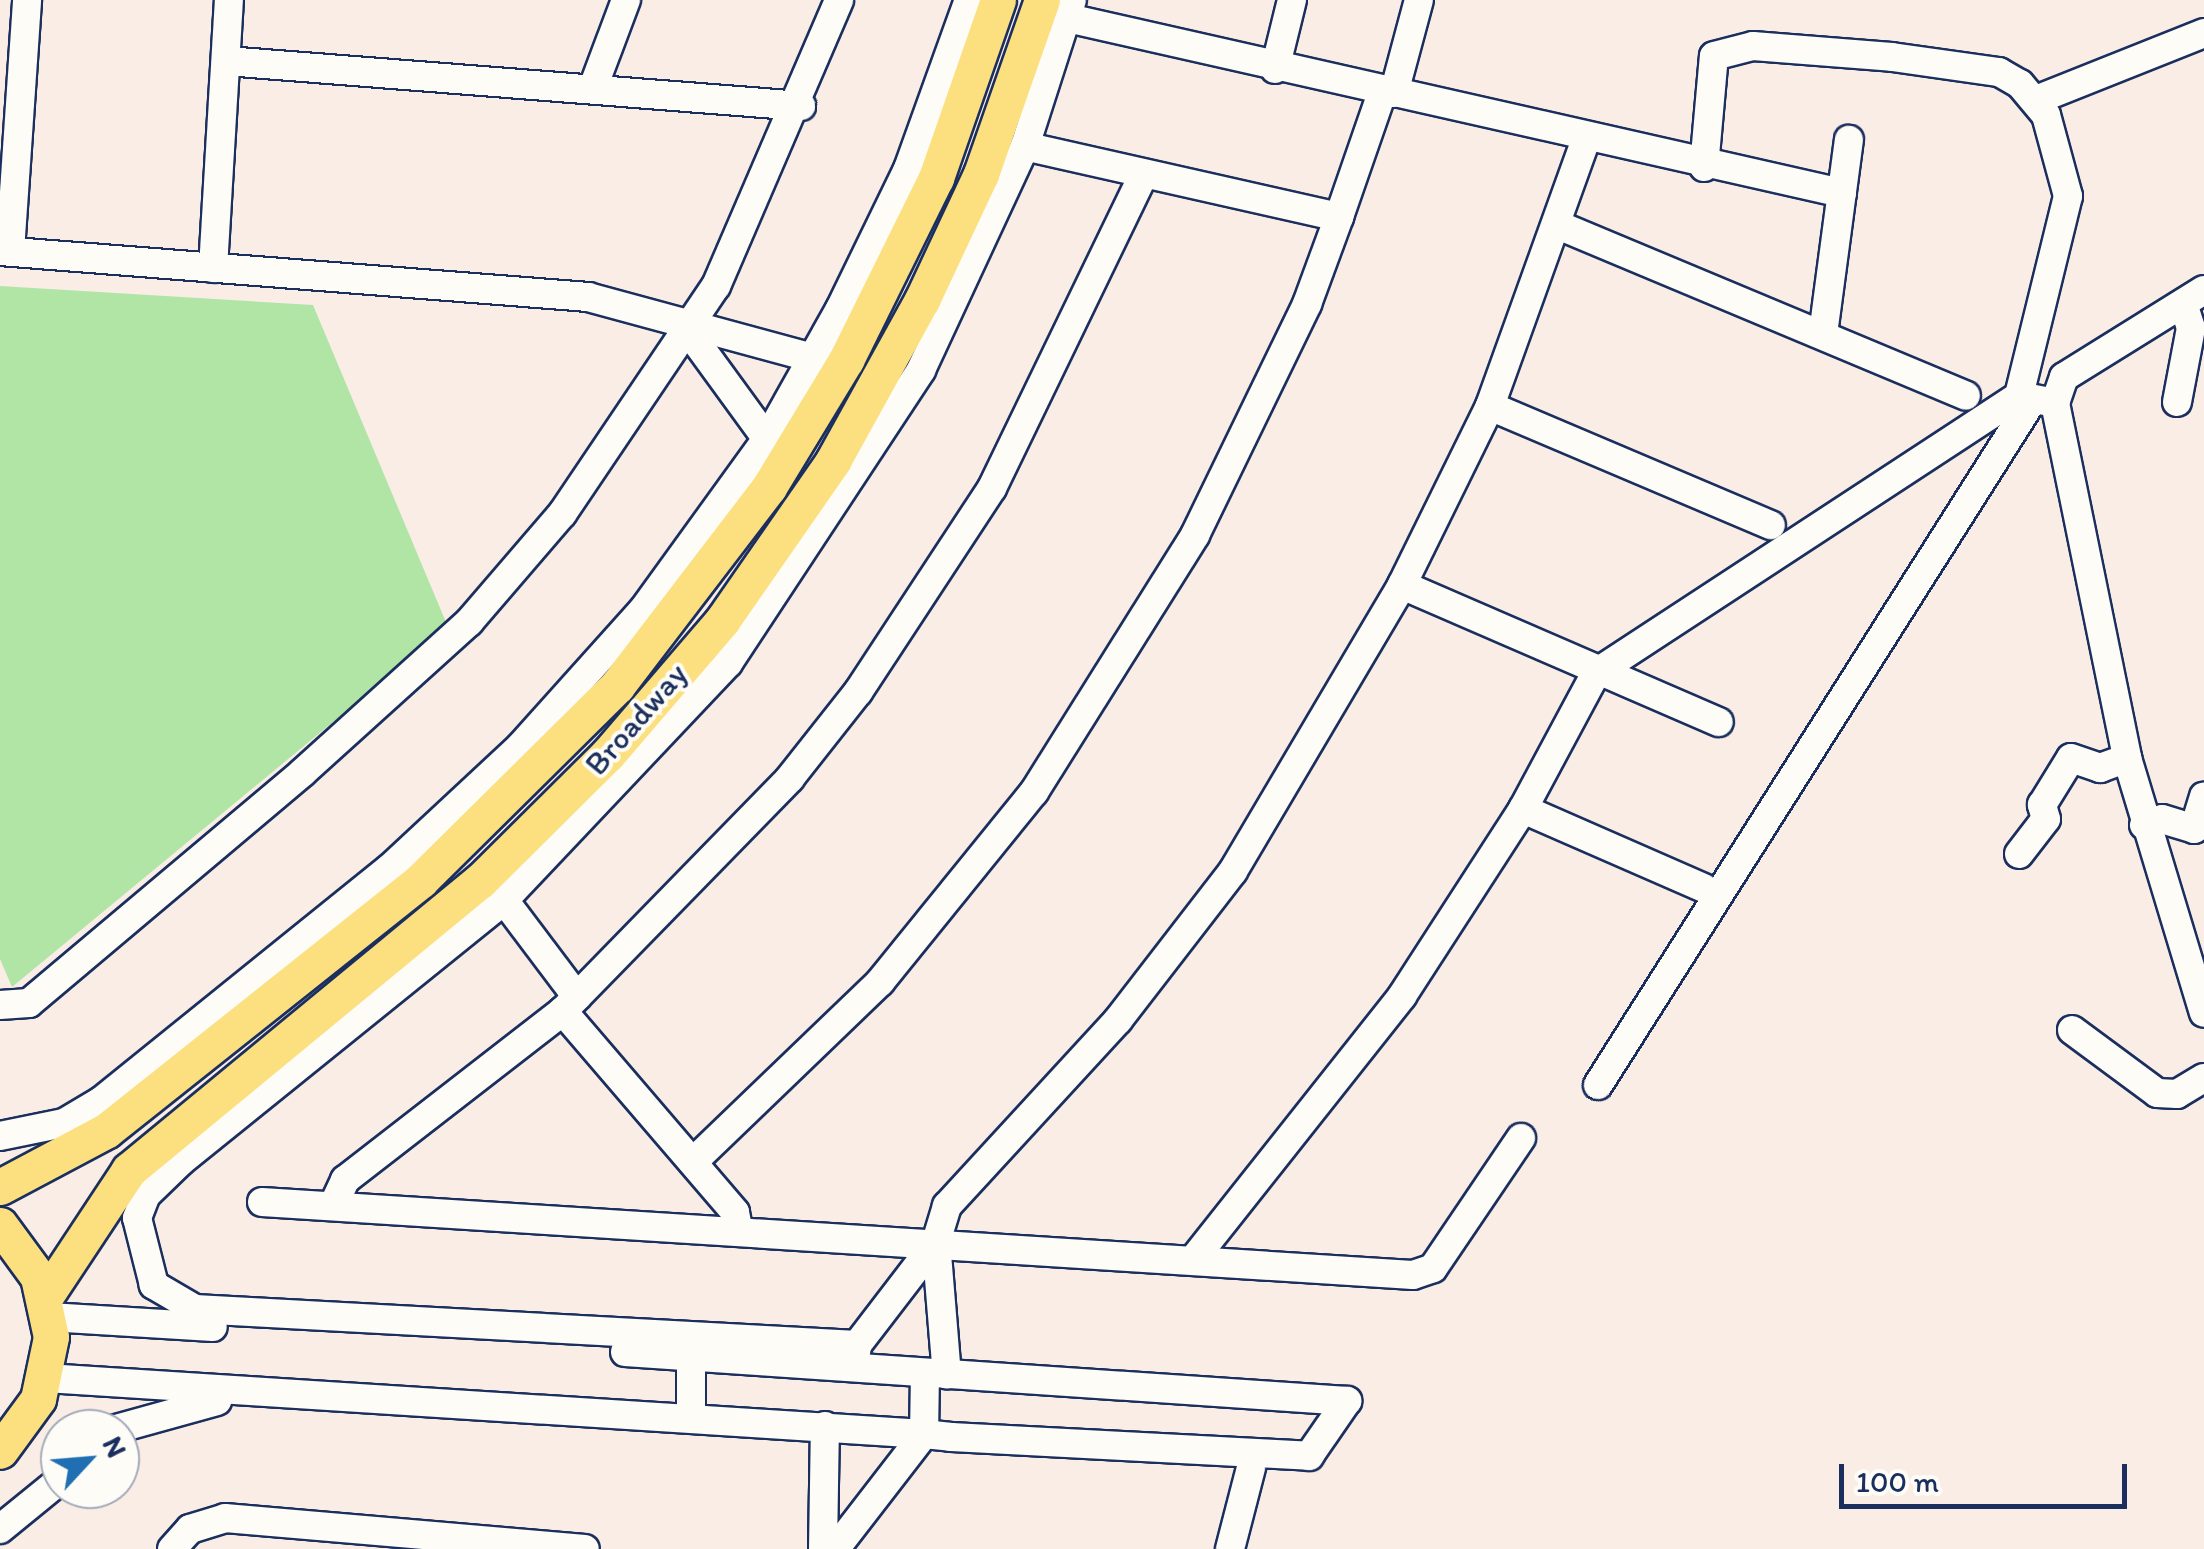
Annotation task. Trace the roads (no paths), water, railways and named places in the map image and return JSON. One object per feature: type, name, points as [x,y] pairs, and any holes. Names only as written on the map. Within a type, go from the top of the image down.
[{"type":"main road","name":"Broadway","points":[[0,1187],[91,1142],[196,1042],[478,829],[586,722],[678,588],[846,360],[904,211],[998,0]]},
{"type":"main road","name":"Broadway","points":[[47,1307],[112,1188],[234,1098],[540,825],[733,631],[833,462],[922,300],[1055,7]]},
{"type":"main road","points":[[0,1226],[47,1307],[46,1378],[0,1451]]},
{"type":"street","points":[[28,0],[5,251],[588,298],[651,311],[689,332],[813,358]]},
{"type":"street","points":[[213,268],[229,0]]},
{"type":"street","points":[[594,85],[626,0]]},
{"type":"street","points":[[0,1004],[28,1002],[468,622],[596,470],[689,332],[801,106],[840,0]]},
{"type":"street","points":[[678,588],[904,211],[970,0]]},
{"type":"street","points":[[1275,69],[1292,0]]},
{"type":"street","points":[[693,1162],[880,982],[1034,792],[1195,535],[1339,217],[1419,0]]},
{"type":"street","points":[[140,1420],[185,1404],[231,1401],[823,1435],[938,1435],[1309,1456],[1349,1393],[940,1369],[856,1356],[178,1305],[145,1270],[140,1207],[234,1098],[504,900],[611,796],[891,426],[1025,146],[1055,7],[1275,69],[1388,91],[1704,168],[1842,193]]},
{"type":"street","points":[[2036,100],[2204,34]]},
{"type":"street","points":[[1598,1085],[2036,399],[2067,226],[2062,160],[2036,100],[1999,72],[1753,46],[1714,56],[1704,168]]},
{"type":"street","points":[[226,61],[594,85],[801,106]]},
{"type":"street","points":[[1823,334],[1849,140]]},
{"type":"street","points":[[856,1356],[936,1242],[947,1206],[1118,1020],[1232,871],[1402,585],[1490,406],[1586,142]]},
{"type":"street","points":[[1025,146],[1339,217]]},
{"type":"street","points":[[333,1206],[345,1180],[570,1004],[790,778],[858,692],[992,488],[1143,175]]},
{"type":"street","points":[[1558,225],[1966,396]]},
{"type":"street","points":[[1193,1260],[1402,996],[1523,809],[1596,673],[2193,297]]},
{"type":"street","points":[[2177,402],[2193,297]]},
{"type":"street","points":[[689,332],[766,438]]},
{"type":"street","points":[[2036,399],[2144,825],[2204,1013]]},
{"type":"street","points":[[1490,406],[1772,525]]},
{"type":"street","points":[[1402,585],[1596,673],[1719,722]]},
{"type":"street","points":[[2019,854],[2046,820],[2042,805],[2072,758],[2100,768],[2127,758]]},
{"type":"street","points":[[2144,825],[2162,819],[2194,829],[2204,797]]},
{"type":"street","points":[[1523,809],[1704,888]]},
{"type":"street","points":[[504,900],[570,1004],[693,1162],[738,1228]]},
{"type":"street","points":[[2072,1030],[2157,1093],[2177,1094],[2204,1078]]},
{"type":"street","points":[[0,1136],[82,1114],[196,1042]]},
{"type":"street","points":[[262,1202],[738,1228],[1413,1275],[1433,1268],[1522,1138]]},
{"type":"street","points":[[834,1549],[938,1435],[936,1242]]},
{"type":"street","points":[[47,1307],[691,1356],[856,1356]]},
{"type":"street","points":[[691,1356],[691,1416]]},
{"type":"street","points":[[46,1378],[691,1416],[823,1435]]},
{"type":"street","points":[[823,1435],[823,1549]]},
{"type":"street","points":[[938,1435],[952,1451],[1293,1471]]},
{"type":"street","points":[[1230,1549],[1251,1468]]},
{"type":"street","points":[[0,1529],[40,1496]]},
{"type":"street","points":[[172,1549],[190,1530],[225,1518],[516,1547],[585,1549]]}]
